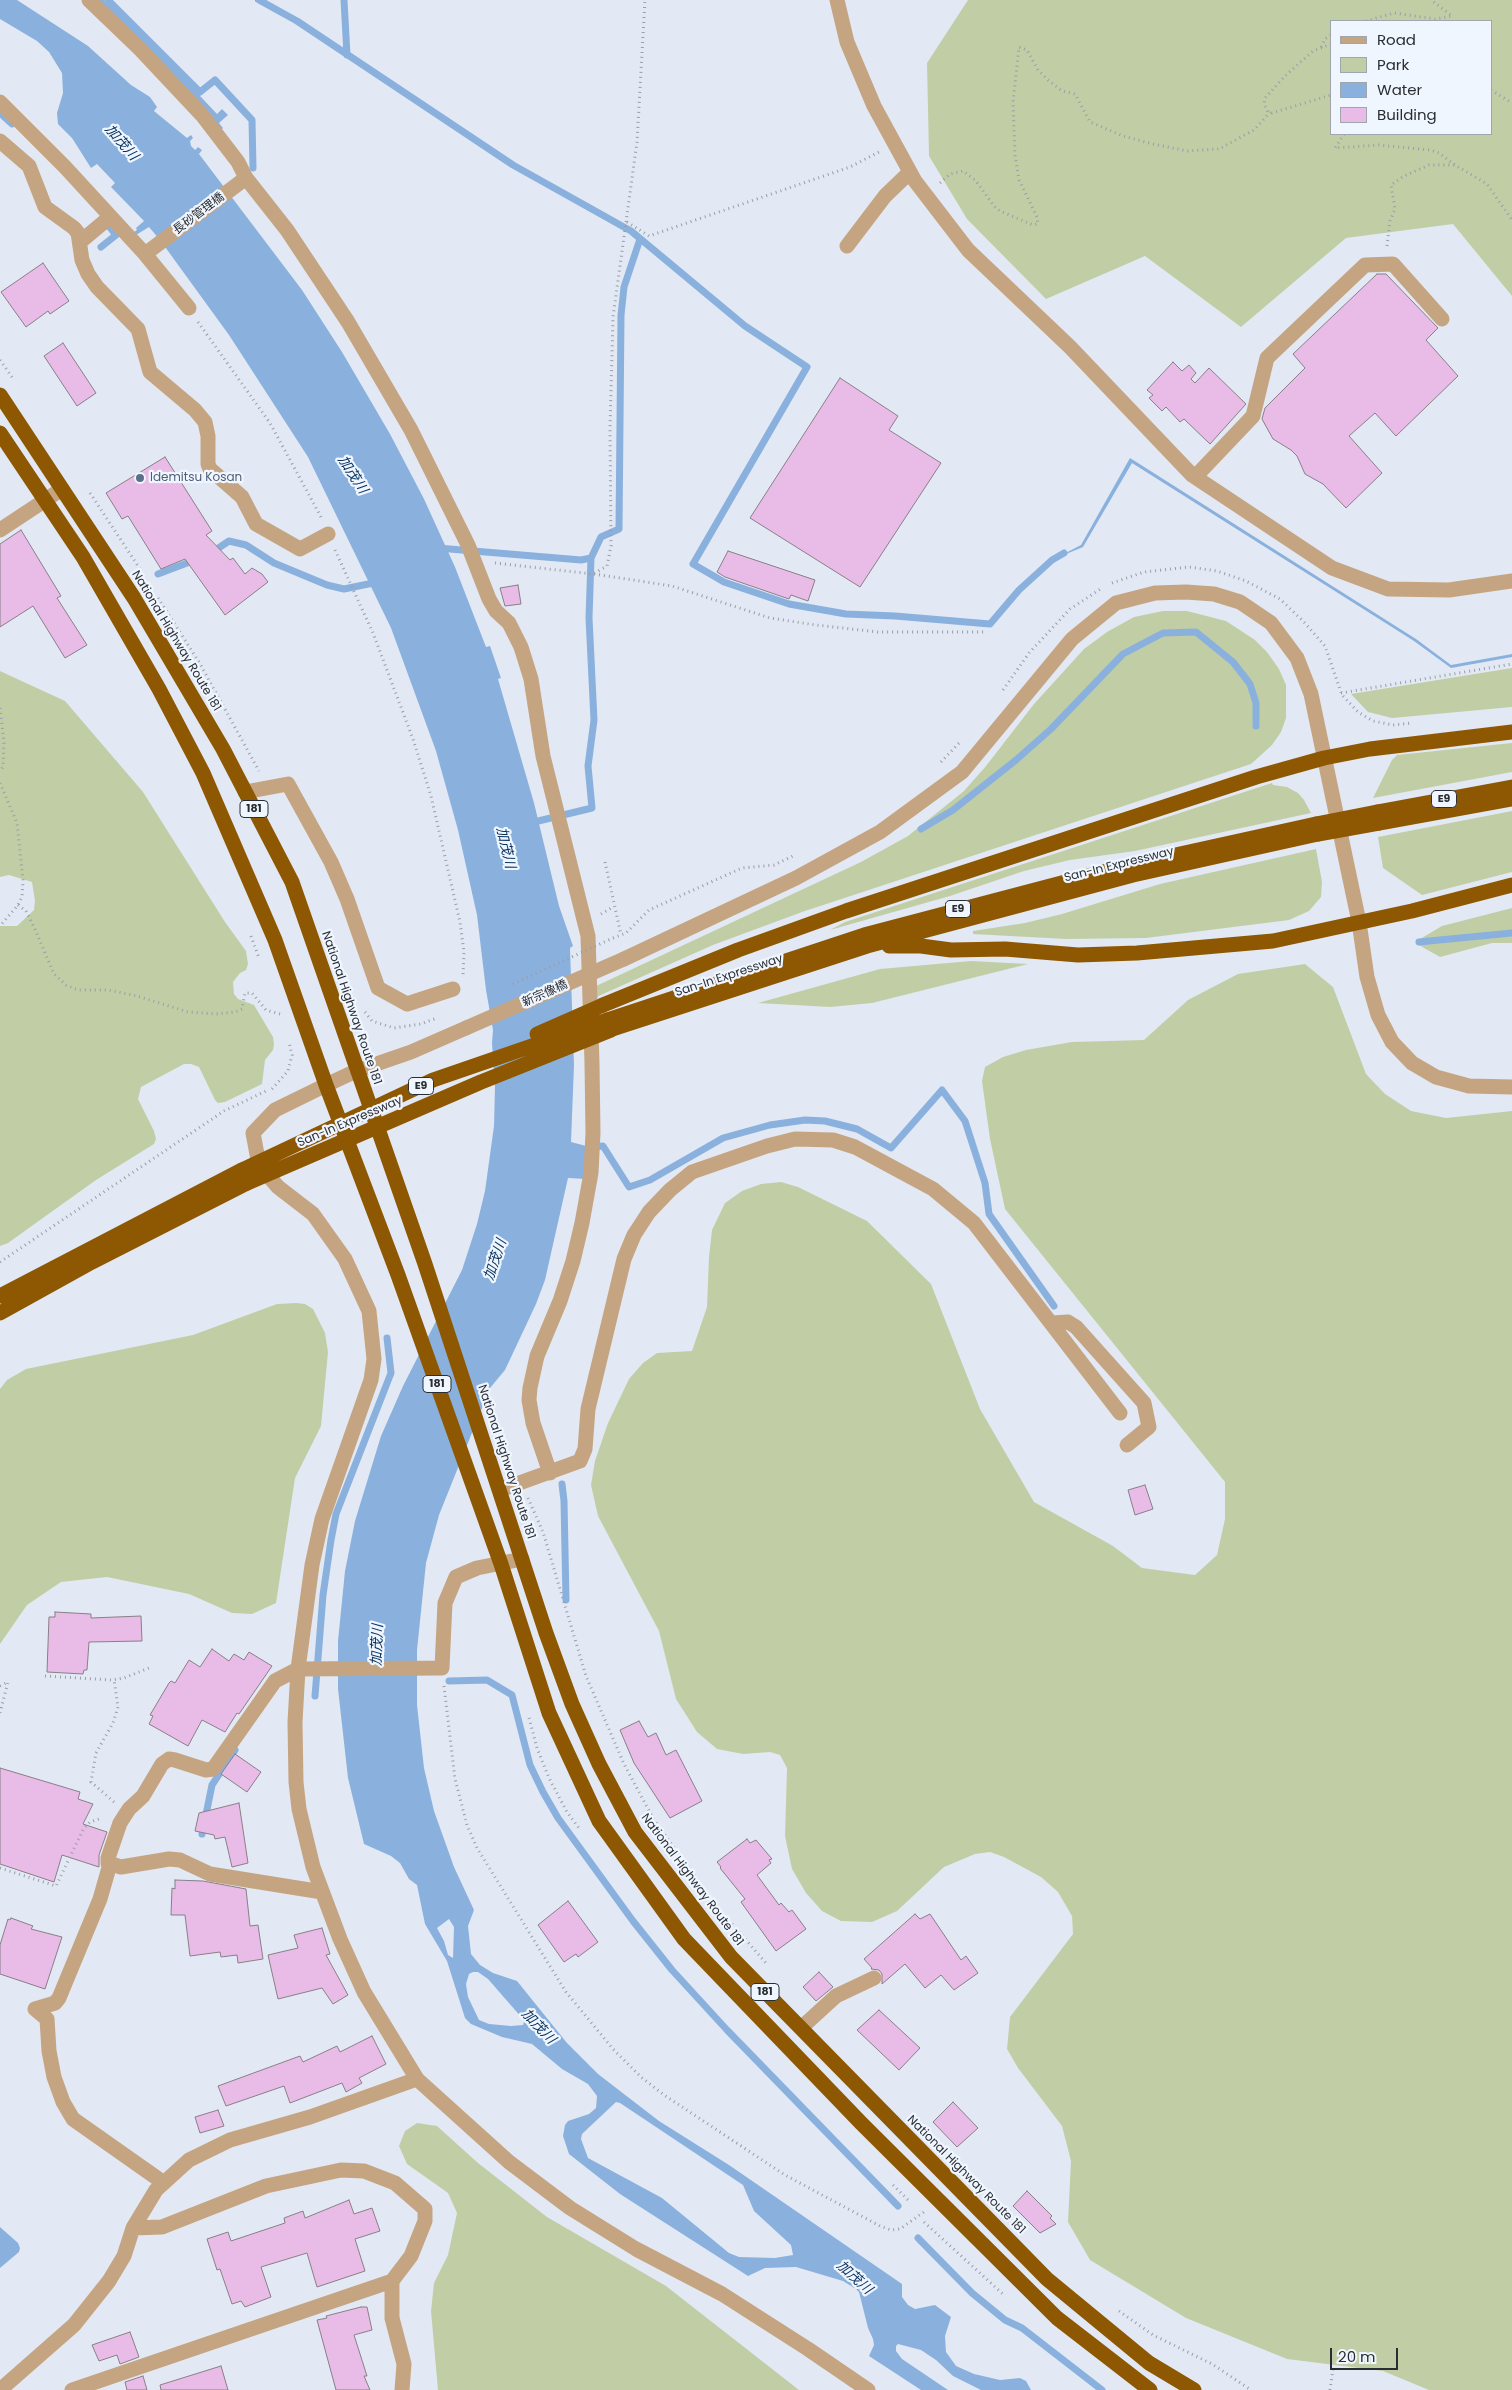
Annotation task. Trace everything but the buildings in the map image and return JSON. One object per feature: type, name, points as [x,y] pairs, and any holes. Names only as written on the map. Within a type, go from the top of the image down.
[{"type":"highway","name":"National Highway Route 181","points":[[0,395],[134,598],[223,749],[292,882],[356,1071],[425,1264],[546,1633],[572,1704],[599,1764],[634,1832],[731,1958],[1048,2279],[1149,2363],[1194,2390]]},
{"type":"highway","name":"181","points":[[0,433],[83,557],[159,689],[203,772],[275,940],[326,1085],[398,1275],[476,1492],[549,1713],[599,1821],[684,1939],[1057,2318],[1150,2390]]},
{"type":"highway","points":[[433,1080],[603,1005],[738,950],[846,911],[1256,777],[1324,758],[1420,742],[1512,732]]},
{"type":"highway","name":"San-In Expressway","points":[[1378,818],[1512,787]]},
{"type":"highway","name":"San-In Expressway","points":[[0,1313],[245,1176],[481,1082],[609,1025],[864,934],[1130,864],[1378,818],[1512,799]]},
{"type":"highway","name":"San-In Expressway","points":[[0,1296],[245,1176],[433,1080],[867,946],[1133,875],[1317,829]]},
{"type":"highway","points":[[867,946],[921,946],[951,950],[1005,949],[1078,955],[1127,953],[1273,941],[1412,911],[1512,886]]},
{"type":"street","points":[[89,0],[140,49],[202,116],[238,162],[241,182],[287,230],[348,322],[411,430],[468,545],[488,599],[496,611],[509,623],[521,647],[531,679],[543,756],[588,936],[593,1133],[590,1173],[573,1261],[560,1301],[537,1356],[529,1400],[534,1423],[550,1473]]},
{"type":"street","points":[[837,0],[847,42],[874,106],[910,172],[926,196],[968,250],[1070,347],[1196,477],[1332,568],[1388,589],[1449,590],[1512,581]]},
{"type":"street","points":[[0,102],[145,254],[188,308]]},
{"type":"street","points":[[0,141],[30,166],[45,207],[74,228],[80,242],[82,260],[90,279],[138,329],[150,372],[195,410],[205,422],[208,436],[210,469],[242,497],[256,524],[300,549],[328,534]]},
{"type":"street","points":[[847,246],[885,196],[910,172]]},
{"type":"street","name":"長砂管理橋","points":[[145,254],[241,182]]},
{"type":"street","points":[[80,242],[110,217]]},
{"type":"street","points":[[1196,477],[1253,416],[1267,358],[1364,265],[1393,264],[1442,319]]},
{"type":"street","points":[[0,530],[62,489]]},
{"type":"street","name":"新宗像橋","points":[[306,1669],[312,1565],[322,1519],[371,1380],[374,1359],[369,1311],[345,1259],[313,1214],[278,1188],[259,1165],[253,1133],[275,1110],[326,1085],[356,1071],[411,1052],[624,959],[796,878],[880,832],[962,772],[1072,638],[1116,603],[1155,592],[1214,594],[1240,602],[1271,623],[1297,658],[1311,694],[1359,922],[1367,977],[1378,1015],[1392,1042],[1412,1063],[1436,1077],[1469,1086],[1512,1087]]},
{"type":"street","points":[[245,792],[288,784],[331,862],[347,899],[378,988],[407,1004],[453,989]]},
{"type":"street","points":[[498,1484],[550,1473],[580,1461],[585,1449],[588,1409],[624,1259],[634,1235],[649,1212],[670,1190],[692,1172],[766,1146],[795,1139],[834,1140],[862,1151],[933,1189],[974,1223],[1120,1413]]},
{"type":"street","points":[[1052,1323],[1068,1322],[1076,1327],[1144,1403],[1149,1427],[1127,1445]]},
{"type":"street","points":[[164,2183],[73,2118],[63,2102],[54,2077],[49,2051],[47,2019],[35,2009],[55,2003],[58,1998],[100,1899],[110,1864],[108,1858],[120,1823],[143,1796],[166,1761],[175,1760],[206,1770],[213,1769],[275,1681],[306,1669],[442,1668],[444,1603],[449,1588],[456,1577],[465,1571],[522,1559]]},
{"type":"street","points":[[306,1669],[295,1722],[296,1782],[305,1838],[322,1892],[340,1939],[364,1992],[418,2079],[508,2162],[570,2208],[636,2249],[722,2294],[808,2348],[868,2390]]},
{"type":"street","points":[[110,1864],[121,1867],[169,1859],[180,1860],[210,1874],[322,1892]]},
{"type":"street","points":[[801,2028],[836,1996],[874,1978]]},
{"type":"street","points":[[0,2390],[74,2325],[109,2281],[124,2256],[133,2228],[156,2190],[189,2160],[230,2140],[310,2117],[418,2079]]},
{"type":"street","points":[[72,2390],[392,2281],[411,2256],[425,2221],[425,2209],[395,2183],[364,2171],[341,2170],[266,2186],[162,2227],[133,2228]]},
{"type":"street","points":[[392,2281],[392,2318],[404,2364],[402,2390]]},
{"type":"path","points":[[593,574],[607,566],[611,546],[610,428],[613,317],[627,222],[640,101],[645,0]]},
{"type":"path","points":[[1370,20],[1394,13],[1435,19],[1452,16],[1431,0]]},
{"type":"path","points":[[1321,47],[1325,39],[1330,36]]},
{"type":"path","points":[[1270,112],[1264,104],[1265,98],[1285,76],[1321,47],[1330,44]]},
{"type":"path","points":[[926,196],[950,174],[964,171],[976,180],[994,206],[1000,211],[1033,225],[1038,224],[1037,217],[1019,180],[1015,155],[1013,102],[1019,47],[1027,50],[1038,70],[1048,80],[1062,91],[1075,94],[1090,122],[1123,136],[1187,151],[1219,149],[1254,130],[1270,112],[1330,95]]},
{"type":"path","points":[[1492,91],[1512,103]]},
{"type":"path","points":[[1343,135],[1336,148],[1379,145],[1430,150],[1439,153],[1487,184],[1512,220]]},
{"type":"path","points":[[627,222],[649,236],[850,167],[894,144]]},
{"type":"path","points":[[1387,264],[1387,236],[1395,209],[1391,185],[1404,176],[1429,165],[1455,165]]},
{"type":"path","points":[[188,308],[270,423],[317,506],[373,633],[431,796],[460,922],[464,968],[459,985],[453,989]]},
{"type":"path","points":[[481,580],[486,568],[493,563],[593,574],[672,586],[770,618],[816,625],[878,632],[986,632]]},
{"type":"path","points":[[1001,693],[1029,653],[1070,609],[1108,584],[1144,572],[1188,567],[1217,571],[1246,581],[1280,598],[1324,646],[1341,692],[1358,712],[1373,721],[1393,724],[1420,722]]},
{"type":"path","points":[[1341,692],[1512,664]]},
{"type":"path","points":[[0,708],[4,742],[3,767],[0,771]]},
{"type":"path","points":[[937,765],[962,739]]},
{"type":"path","points":[[0,783],[13,810],[20,842],[23,880],[22,897],[18,905],[0,926]]},
{"type":"path","points":[[509,987],[620,935],[650,910],[658,906],[742,868],[774,865],[799,853]]},
{"type":"path","points":[[606,862],[620,935]]},
{"type":"path","points":[[18,905],[26,911],[54,974],[66,986],[78,990],[108,990],[137,996],[188,1012],[216,1014],[235,1012],[242,1009],[245,994],[252,992],[266,1010],[280,1014]]},
{"type":"path","points":[[248,928],[262,964]]},
{"type":"path","points":[[277,1006],[282,1022]]},
{"type":"path","points":[[0,1262],[224,1110],[274,1088],[288,1071],[292,1055],[287,1037]]},
{"type":"path","points":[[45,1676],[114,1680],[149,1668]]},
{"type":"path","points":[[442,1668],[455,1780],[467,1826],[477,1848],[566,1992],[613,2049],[641,2077],[664,2095],[777,2170],[880,2226],[891,2230],[900,2229],[920,2216],[938,2199]]},
{"type":"path","points":[[114,1680],[118,1707],[113,1723],[96,1753],[91,1782],[126,1814]]},
{"type":"path","points":[[0,1686],[8,1682],[0,1713]]},
{"type":"path","points":[[0,1868],[56,1886],[84,1828],[90,1822],[126,1814]]},
{"type":"path","points":[[1330,2390],[1333,2369]]},
{"type":"green space","points":[[968,0],[1512,0],[1512,296],[1453,224],[1346,238],[1241,327],[1145,256],[1046,299],[967,219],[929,156],[927,63]]},
{"type":"green space","points":[[1163,611],[1187,611],[1226,621],[1255,640],[1267,652],[1279,669],[1286,685],[1286,718],[1281,732],[1272,745],[1251,764],[802,912],[713,945],[594,998],[594,987],[861,862],[908,836],[964,791],[1034,704],[1084,649],[1107,632],[1134,617]]},
{"type":"green space","points":[[1512,668],[1512,707],[1392,718],[1368,712],[1351,694]]},
{"type":"green space","points":[[0,671],[65,701],[143,792],[225,922],[246,951],[248,964],[246,970],[240,973],[233,982],[234,994],[238,999],[254,1005],[273,1037],[274,1044],[273,1050],[265,1060],[262,1084],[225,1102],[218,1103],[215,1100],[199,1067],[191,1064],[184,1064],[141,1087],[138,1099],[154,1131],[156,1139],[154,1144],[96,1180],[8,1243],[0,1246],[0,926],[17,926],[34,910],[35,901],[32,882],[9,875],[0,877]]},
{"type":"green space","points":[[1512,743],[1512,772],[1373,798],[1392,760],[1397,755]]},
{"type":"green space","points":[[1272,783],[1273,785],[1287,787],[1298,793],[1311,813],[1135,851],[1070,860],[1024,871],[950,896],[830,930],[845,922]]},
{"type":"green space","points":[[1512,811],[1512,872],[1422,895],[1383,868],[1378,837]]},
{"type":"green space","points":[[1316,849],[1322,882],[1321,897],[1309,911],[1289,920],[1146,938],[1066,939],[973,934],[973,931],[1025,923],[1062,914],[1160,884]]},
{"type":"green space","points":[[1512,908],[1512,931],[1420,939],[1442,926]]},
{"type":"green space","points":[[1512,934],[1512,943],[1492,943],[1440,957],[1417,944]]},
{"type":"green space","points":[[971,961],[1028,964],[872,1003],[830,1007],[758,1003],[880,969]]},
{"type":"green space","points":[[1305,964],[1333,987],[1366,1074],[1385,1094],[1411,1111],[1446,1118],[1512,1111],[1512,2390],[1429,2390],[1383,2371],[1287,2359],[1186,2318],[1090,2260],[1068,2222],[1071,2161],[1062,2126],[1018,2068],[1007,2049],[1010,2017],[1073,1934],[1072,1916],[1058,1892],[1041,1877],[1004,1857],[990,1852],[975,1854],[944,1867],[897,1911],[872,1922],[841,1921],[822,1911],[806,1893],[792,1869],[785,1836],[787,1768],[780,1755],[770,1752],[743,1754],[717,1749],[697,1732],[676,1699],[659,1631],[598,1516],[591,1485],[595,1461],[608,1423],[629,1379],[643,1363],[657,1353],[692,1351],[707,1307],[712,1230],[725,1203],[742,1191],[761,1184],[781,1182],[798,1187],[867,1221],[931,1284],[980,1409],[1034,1502],[1113,1546],[1142,1568],[1195,1575],[1217,1555],[1225,1519],[1225,1482],[1005,1209],[990,1139],[982,1081],[985,1067],[1003,1057],[1026,1050],[1072,1042],[1144,1040],[1188,1000],[1238,974]]},
{"type":"green space","points":[[277,1304],[305,1304],[313,1309],[325,1333],[328,1352],[321,1426],[295,1478],[276,1603],[252,1614],[232,1613],[189,1594],[107,1577],[61,1582],[27,1605],[0,1644],[0,1389],[7,1380],[26,1369],[193,1335]]},
{"type":"green space","points":[[417,2123],[437,2126],[478,2163],[547,2217],[666,2286],[799,2390],[438,2390],[431,2311],[434,2283],[448,2255],[457,2213],[448,2193],[407,2164],[399,2146],[405,2131]]},
{"type":"water","name":"加茂川","points":[[0,0],[17,0],[88,46],[131,85],[150,97],[157,107],[154,111],[187,138],[191,135],[193,138],[190,141],[191,146],[195,150],[198,147],[202,150],[199,154],[302,290],[342,352],[390,434],[424,499],[455,567],[486,647],[490,646],[501,678],[498,679],[534,803],[559,906],[573,946],[570,948],[574,1065],[571,1142],[590,1147],[586,1179],[568,1178],[545,1280],[536,1304],[505,1370],[490,1388],[439,1515],[426,1563],[417,1650],[417,1705],[424,1768],[434,1811],[454,1867],[474,1910],[468,1926],[471,1954],[480,1965],[493,1973],[517,1981],[567,2043],[598,2074],[659,2121],[729,2165],[902,2284],[902,2297],[908,2305],[915,2309],[935,2305],[951,2317],[945,2336],[946,2352],[956,2366],[974,2374],[1000,2380],[1020,2378],[1026,2381],[1031,2390],[981,2390],[953,2376],[936,2360],[921,2350],[898,2344],[896,2351],[902,2359],[948,2390],[921,2390],[869,2356],[874,2345],[873,2339],[868,2328],[859,2292],[856,2289],[843,2281],[796,2267],[765,2268],[748,2276],[620,2194],[569,2154],[563,2136],[565,2125],[568,2121],[589,2114],[596,2108],[597,2096],[588,2084],[562,2069],[532,2044],[502,2037],[471,2024],[465,2018],[447,1961],[425,1924],[417,1885],[409,1879],[400,1863],[391,1856],[364,1844],[348,1778],[338,1689],[338,1641],[345,1571],[355,1521],[381,1436],[403,1386],[462,1270],[477,1224],[485,1191],[494,1126],[495,1087],[493,1030],[477,915],[458,830],[436,751],[391,628],[308,457],[229,335],[160,240],[149,227],[136,235],[134,232],[137,230],[136,228],[144,221],[111,187],[115,183],[97,164],[91,168],[72,138],[58,124],[57,113],[63,93],[62,73],[49,52],[37,41],[0,19]],"holes":[[[449,1919],[454,1927],[453,1958],[448,1955],[444,1941],[437,1928]],[[478,1972],[488,1979],[522,2018],[523,2025],[489,2024],[479,2020],[468,1997],[466,1984],[469,1974]],[[616,2102],[620,2103],[743,2185],[754,2211],[791,2245],[793,2255],[775,2258],[739,2257],[729,2253],[662,2198],[588,2158],[581,2139],[582,2134]]]},
{"type":"water","points":[[92,0],[104,0],[154,47],[217,114],[222,109],[228,115],[219,123],[223,128],[221,130]]},
{"type":"water","points":[[1130,458],[1416,639],[1451,665],[1512,654],[1512,657],[1451,668],[1414,641],[1132,463],[1083,547],[1054,559],[1081,545]]},
{"type":"water","points":[[0,2227],[18,2243],[20,2248],[19,2252],[0,2268]]},
{"type":"waterway","points":[[108,0],[200,92],[215,80],[252,120],[253,168]]},
{"type":"waterway","points":[[259,0],[297,21],[513,165],[631,231],[745,326],[807,367],[693,564],[724,582],[789,604],[846,614],[990,624],[1019,590],[1052,560],[1064,553]]},
{"type":"waterway","points":[[344,0],[347,55]]},
{"type":"waterway","points":[[0,113],[12,124]]},
{"type":"waterway","points":[[101,247],[116,235],[104,220]]},
{"type":"waterway","points":[[438,548],[581,560],[591,558],[601,537],[619,529],[621,315],[624,287],[640,239]]},
{"type":"waterway","points":[[211,553],[229,541],[246,545],[274,563],[327,585],[344,589],[378,582]]},
{"type":"waterway","points":[[530,823],[592,808],[588,766],[594,720],[589,618],[591,558]]},
{"type":"waterway","points":[[158,574],[195,560]]},
{"type":"waterway","points":[[921,829],[953,810],[1016,760],[1051,729],[1123,654],[1163,633],[1196,632],[1233,662],[1250,684],[1256,703],[1256,726]]},
{"type":"waterway","points":[[1419,942],[1512,933]]},
{"type":"waterway","points":[[592,1147],[603,1146],[629,1187],[650,1180],[723,1138],[770,1125],[805,1120],[825,1121],[857,1129],[891,1148],[942,1090],[965,1121],[985,1183],[989,1214],[1054,1306]]},
{"type":"waterway","points":[[315,1696],[323,1595],[336,1514],[391,1373],[387,1338]]},
{"type":"waterway","points":[[562,1484],[566,1600]]},
{"type":"waterway","points":[[449,1681],[487,1680],[512,1695],[530,1765],[543,1792],[558,1818],[633,1921],[672,1970],[727,2030],[898,2206]]},
{"type":"waterway","points":[[202,1834],[212,1785],[235,1750]]},
{"type":"waterway","points":[[918,2238],[972,2293],[1005,2320],[1022,2328],[1102,2390]]},
{"type":"place","name":"Idemitsu Kosan","points":[[140,478]]}]
